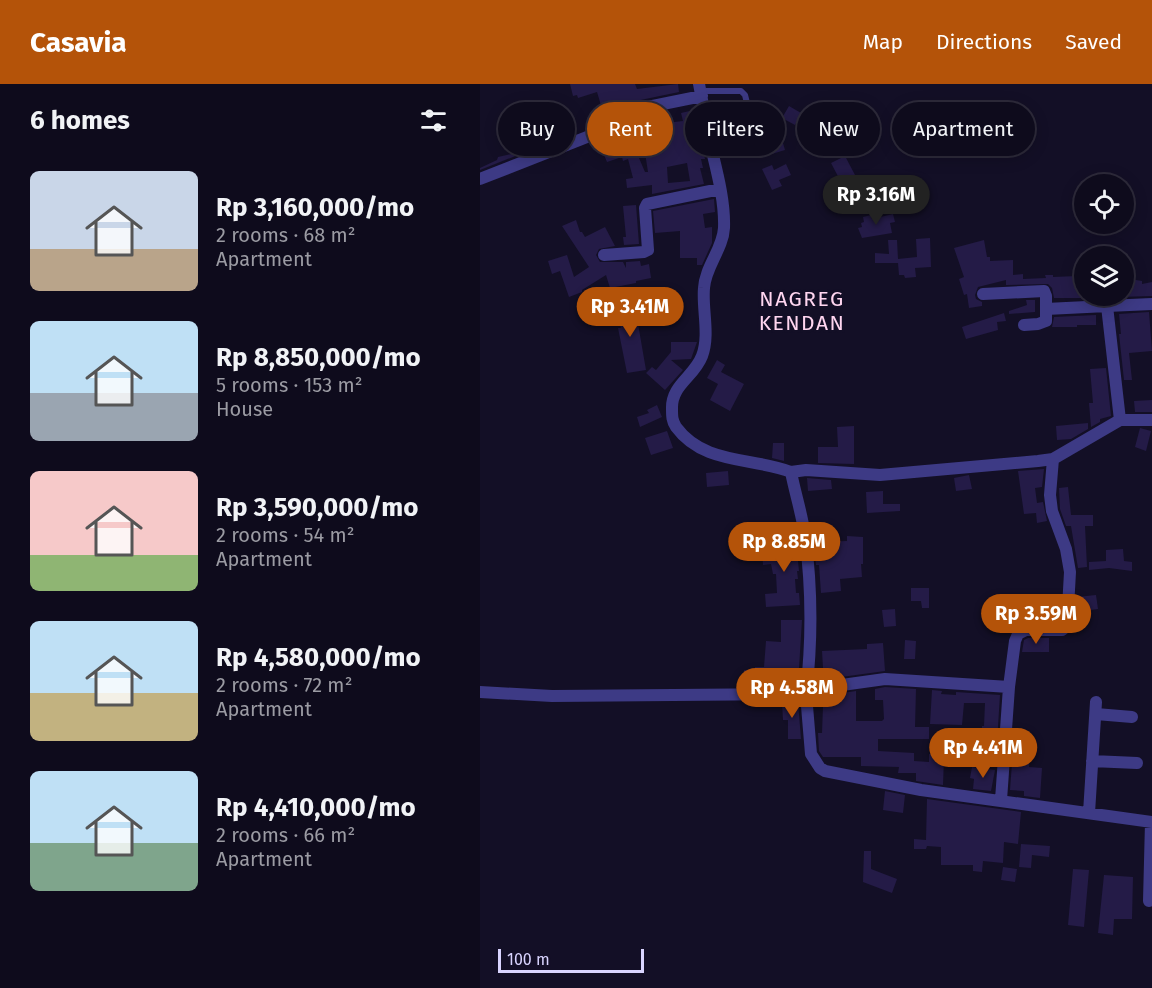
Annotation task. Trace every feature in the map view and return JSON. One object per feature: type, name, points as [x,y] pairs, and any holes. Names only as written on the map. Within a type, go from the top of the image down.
[{"type":"street","points":[[480,179],[615,126],[633,110],[700,90],[720,189],[724,228],[704,283],[703,353],[698,366],[675,391],[672,398],[672,419],[675,426],[696,447],[715,455],[780,467],[791,472],[806,470],[880,474],[1053,459],[1120,420],[1152,420]]},
{"type":"street","points":[[604,255],[648,250],[645,208],[647,204],[720,189]]},
{"type":"street","points":[[982,294],[1041,290],[1046,293],[1045,322],[1024,325]]},
{"type":"street","points":[[1134,305],[1152,304]]},
{"type":"street","points":[[1046,309],[1107,306],[1120,420]]},
{"type":"street","points":[[1001,800],[1009,687],[1015,641],[1018,634],[1026,630],[1062,630],[1067,626],[1070,572],[1066,549],[1051,503],[1053,459]]},
{"type":"street","points":[[791,472],[805,536],[811,627],[806,692],[811,754],[820,768],[829,772],[921,790],[1151,822],[1149,901]]},
{"type":"street","points":[[480,692],[552,696],[806,692],[885,679],[1009,687]]},
{"type":"street","points":[[1089,813],[1096,708],[1132,717]]},
{"type":"street","points":[[1092,761],[1137,764]]},
{"type":"lane","points":[[700,90],[741,92],[746,95],[747,102]]},
{"type":"building","points":[[570,84],[635,84],[637,89],[678,84],[679,92],[631,102],[600,102],[597,92],[578,98],[577,95],[573,96]]},
{"type":"building","points":[[789,106],[797,111],[795,125],[785,120],[785,113]]},
{"type":"building","points":[[685,112],[685,156],[704,156],[705,159],[701,159],[703,168],[700,168],[704,184],[652,194],[652,185],[627,188],[626,179],[633,178],[628,159],[623,161],[622,157],[607,162],[604,156],[638,156],[645,172],[648,172],[646,156],[673,156],[673,122],[683,121],[681,113]],"holes":[[[687,163],[690,181],[668,183],[667,167]]]},
{"type":"building","points":[[515,156],[480,170],[497,160],[498,157]]},
{"type":"building","points":[[845,156],[855,175],[841,182],[831,163]]},
{"type":"building","points":[[786,164],[791,175],[779,180],[782,186],[772,190],[762,169],[772,165],[774,170]]},
{"type":"building","points":[[714,199],[715,212],[703,214],[705,228],[712,227],[712,243],[702,265],[697,265],[697,258],[680,258],[680,231],[655,233],[653,211]]},
{"type":"building","points":[[636,205],[639,244],[624,245],[623,237],[626,237],[623,206]]},
{"type":"building","points":[[893,214],[895,222],[890,223],[892,233],[862,238],[858,228],[862,227],[863,217],[871,215],[872,219]]},
{"type":"building","points":[[576,220],[580,232],[585,237],[605,227],[615,246],[599,249],[596,255],[600,262],[623,262],[626,268],[626,262],[640,261],[641,266],[649,264],[651,278],[610,288],[606,275],[582,292],[569,297],[560,271],[552,274],[548,261],[567,255],[574,277],[589,267],[562,226]]},
{"type":"building","points":[[930,238],[931,267],[915,268],[916,277],[905,278],[904,275],[899,275],[898,263],[875,263],[875,253],[889,254],[888,240],[897,240],[898,259],[917,257],[916,239]]},
{"type":"building","points":[[984,240],[990,261],[1013,260],[1013,275],[1023,274],[1023,279],[1046,278],[1045,275],[1074,276],[1074,298],[1054,298],[1052,288],[1048,284],[1006,285],[1006,280],[978,287],[975,295],[976,299],[982,302],[982,306],[969,308],[967,294],[964,295],[959,279],[964,277],[954,248]]},
{"type":"building","points":[[1134,280],[1142,281],[1142,284],[1152,282],[1152,296],[1134,297]]},
{"type":"building","points":[[1026,300],[1035,300],[1035,312],[1009,314],[1009,311],[1027,305]]},
{"type":"building","points":[[632,301],[646,370],[627,373],[618,328],[621,328],[614,306]]},
{"type":"building","points":[[1149,312],[1152,351],[1129,353],[1132,380],[1124,380],[1119,314]]},
{"type":"building","points":[[1004,313],[1006,321],[997,322],[998,330],[966,339],[962,327]]},
{"type":"building","points":[[1096,315],[1096,325],[1052,327],[1054,317]]},
{"type":"building","points":[[671,342],[697,342],[691,359],[671,360],[683,370],[665,390],[646,373],[652,367],[656,370],[671,352]]},
{"type":"building","points":[[717,360],[725,365],[721,372],[744,384],[730,411],[710,400],[718,384],[707,378]]},
{"type":"building","points":[[1106,368],[1111,416],[1100,419],[1100,422],[1091,427],[1089,403],[1093,403],[1090,369]]},
{"type":"building","points":[[1152,400],[1152,412],[1135,412],[1134,401]]},
{"type":"building","points":[[657,405],[662,417],[640,427],[637,417],[649,413],[647,410]]},
{"type":"building","points":[[1088,423],[1088,429],[1071,439],[1057,440],[1056,426]]},
{"type":"building","points":[[854,426],[854,464],[818,463],[818,447],[838,447],[837,427]]},
{"type":"building","points":[[1140,428],[1151,431],[1146,451],[1135,447]]},
{"type":"building","points":[[667,431],[673,448],[651,455],[645,438]]},
{"type":"building","points":[[773,443],[784,443],[784,461],[772,458]]},
{"type":"building","points":[[1044,469],[1042,487],[1035,488],[1037,503],[1043,502],[1047,521],[1037,523],[1036,513],[1024,514],[1018,471]]},
{"type":"building","points":[[728,471],[729,485],[707,487],[706,473]]},
{"type":"building","points":[[969,475],[972,489],[956,491],[954,478]]},
{"type":"building","points":[[807,478],[831,480],[832,489],[808,491]]},
{"type":"building","points":[[1068,487],[1071,515],[1093,515],[1093,526],[1085,526],[1087,567],[1078,568],[1071,526],[1066,526],[1060,509],[1059,488]]},
{"type":"building","points":[[883,491],[883,504],[900,504],[900,511],[867,513],[866,492]]},
{"type":"building","points":[[795,532],[799,571],[797,571],[798,579],[795,579],[800,605],[766,607],[765,594],[777,593],[776,574],[773,574],[771,564],[763,565],[762,551],[786,547],[785,533]]},
{"type":"building","points":[[847,536],[863,537],[862,577],[840,579],[841,591],[821,593],[819,565],[816,565],[814,546],[818,545],[818,542],[847,541]]},
{"type":"building","points":[[1123,549],[1124,561],[1132,562],[1132,571],[1109,568],[1089,570],[1089,562],[1106,561],[1106,550]]},
{"type":"building","points":[[911,588],[929,588],[929,608],[922,608],[921,601],[911,601]]},
{"type":"building","points":[[1096,595],[1098,609],[1076,612],[1077,597]]},
{"type":"building","points":[[895,609],[896,626],[884,627],[882,610]]},
{"type":"building","points":[[781,620],[802,620],[799,668],[793,668],[792,680],[772,680],[772,685],[745,685],[744,670],[764,667],[766,641],[781,642]]},
{"type":"building","points":[[1049,638],[1049,652],[1022,652],[1024,640]]},
{"type":"building","points":[[905,640],[916,641],[915,659],[904,659]]},
{"type":"building","points":[[883,643],[885,671],[819,680],[819,668],[823,668],[822,651],[867,649],[867,644]]},
{"type":"building","points":[[885,687],[916,689],[915,727],[929,727],[929,739],[878,739],[878,751],[914,753],[914,761],[929,762],[929,754],[939,754],[939,750],[974,751],[975,766],[962,765],[962,760],[944,759],[943,785],[916,781],[916,773],[898,773],[899,767],[861,766],[861,757],[823,757],[819,751],[818,733],[822,733],[823,706],[815,706],[815,697],[856,691],[856,721],[882,721],[884,719],[883,700],[875,700],[875,689]]},
{"type":"building","points":[[932,690],[942,691],[941,694],[956,695],[956,692],[1000,695],[997,742],[978,742],[979,733],[982,733],[982,726],[984,726],[985,703],[964,703],[962,725],[930,724]]},
{"type":"building","points":[[782,702],[798,702],[801,739],[788,739],[788,720],[783,720]]},
{"type":"building","points":[[1013,750],[1016,750],[1016,754],[1030,755],[1029,767],[1042,768],[1040,798],[1024,796],[1024,791],[1010,790]]},
{"type":"building","points":[[972,767],[995,770],[991,791],[973,789],[974,779],[970,778]]},
{"type":"building","points":[[885,791],[905,795],[903,813],[883,810]]},
{"type":"building","points":[[927,799],[1021,812],[1018,844],[1004,842],[1003,863],[983,861],[982,872],[973,871],[973,865],[941,865],[941,847],[927,846],[926,849],[914,849],[914,839],[926,840]]},
{"type":"building","points":[[1021,844],[1050,846],[1049,857],[1032,855],[1031,868],[1019,867]]},
{"type":"building","points":[[864,851],[871,851],[871,869],[897,879],[892,893],[863,882]]},
{"type":"building","points":[[1003,867],[1017,869],[1015,882],[1001,880]]},
{"type":"building","points":[[1073,869],[1089,870],[1084,927],[1068,925]]},
{"type":"building","points":[[1104,875],[1133,877],[1132,919],[1114,919],[1113,935],[1098,933]]},
{"type":"district","name":"NAGREG KENDAN","points":[[802,311]]}]
